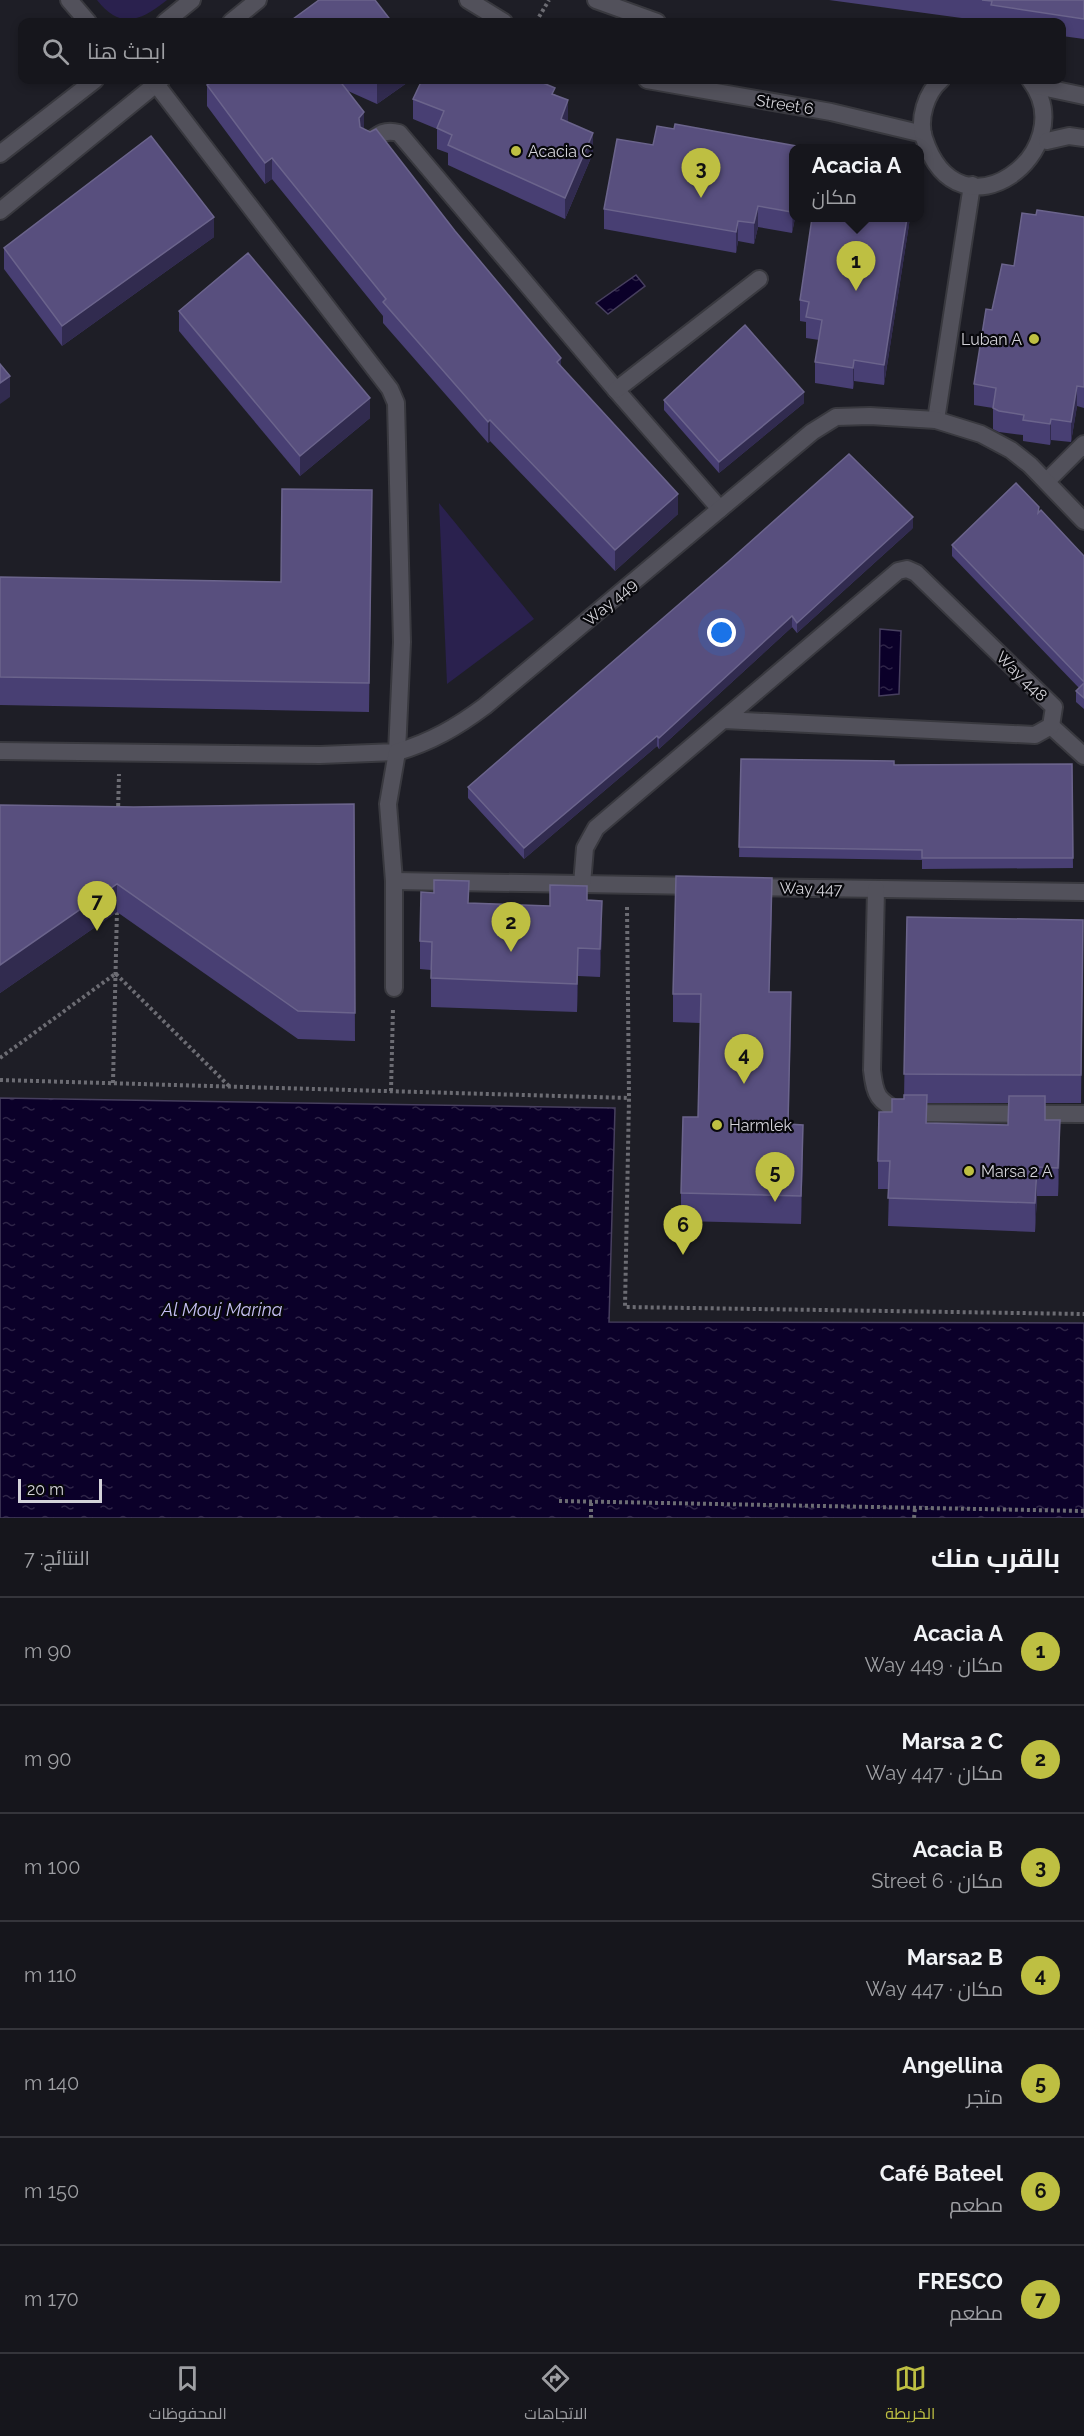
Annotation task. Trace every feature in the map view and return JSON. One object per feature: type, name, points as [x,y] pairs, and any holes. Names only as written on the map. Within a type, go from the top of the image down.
[{"type":"street","points":[[69,0],[85,18]]},
{"type":"street","points":[[170,18],[192,0]]},
{"type":"street","points":[[236,18],[258,0]]},
{"type":"street","points":[[468,0],[497,18]]},
{"type":"street","points":[[596,0],[646,18]]},
{"type":"street","points":[[0,154],[90,84]]},
{"type":"street","points":[[0,211],[157,84]]},
{"type":"street","points":[[161,84],[390,389],[396,403],[402,642],[397,752],[388,804],[394,881],[394,988]]},
{"type":"street","name":"Street 6","points":[[669,84],[831,112],[923,134]]},
{"type":"street","points":[[934,84],[923,115],[923,134],[929,152],[940,167],[954,178],[972,185],[991,187],[1018,177],[1039,158],[1047,141],[1049,122],[1046,103],[1035,84]]},
{"type":"street","points":[[1038,84],[1084,96]]},
{"type":"street","points":[[369,142],[381,132],[399,133],[616,390],[720,509]]},
{"type":"street","points":[[1047,141],[1070,136],[1084,138]]},
{"type":"street","points":[[936,420],[972,185]]},
{"type":"street","points":[[616,390],[759,279]]},
{"type":"street","name":"Way 449","points":[[0,751],[320,755],[397,752],[427,743],[457,727],[580,628],[812,432],[836,417],[936,420],[981,434],[1011,450],[1047,481],[1084,521]]},
{"type":"street","points":[[1047,481],[1084,444]]},
{"type":"street","name":"Way 448","points":[[582,884],[585,848],[596,828],[891,577],[907,569],[916,573],[1056,711],[1051,726],[1035,735],[724,720]]},
{"type":"street","points":[[1051,726],[1084,756]]},
{"type":"street","points":[[394,881],[710,886]]},
{"type":"street","name":"Way 447","points":[[734,886],[1084,892]]},
{"type":"street","points":[[876,889],[872,1070],[874,1092],[883,1103],[901,1113],[1084,1114]]},
{"type":"path","points":[[538,18],[549,0]]},
{"type":"path","points":[[118,822],[120,753]]},
{"type":"path","points":[[627,885],[629,1098],[625,1307],[1084,1314]]},
{"type":"path","points":[[114,1083],[117,904]]},
{"type":"path","points":[[0,1058],[115,974]]},
{"type":"path","points":[[115,974],[230,1087]]},
{"type":"path","points":[[391,1091],[394,988]]},
{"type":"path","points":[[0,1080],[629,1098]]},
{"type":"path","points":[[559,1502],[1084,1511]]},
{"type":"path","points":[[591,1502],[591,1518]]},
{"type":"path","points":[[914,1518],[915,1508]]},
{"type":"shaded area","points":[[97,0],[167,0],[148,13],[135,18],[119,18]]},
{"type":"shaded area","points":[[439,503],[534,619],[447,684]]},
{"type":"water","points":[[636,275],[645,286],[608,314],[596,303]]},
{"type":"water","points":[[880,629],[901,631],[899,694],[879,696]]},
{"type":"water","name":"Al Mouj Marina","points":[[0,1098],[615,1108],[609,1322],[1084,1323],[1084,1518],[0,1518]]},
{"type":"building","points":[[319,0],[375,0],[389,18],[294,18]]},
{"type":"building","points":[[982,0],[1084,0],[1084,19],[991,5],[992,1]]},
{"type":"building","points":[[342,84],[364,112],[359,118],[360,127],[370,132],[376,129],[455,231],[561,358],[557,362],[678,494],[615,550],[490,420],[488,422],[383,302],[386,299],[272,158],[265,163],[207,85]]},
{"type":"building","name":"Acacia C","points":[[420,84],[546,84],[555,88],[552,94],[568,100],[561,119],[593,133],[565,198],[448,145],[452,135],[437,128],[444,111],[413,99]]},
{"type":"building","points":[[675,124],[789,145],[789,211],[758,206],[754,223],[738,221],[736,232],[604,209],[617,139],[653,145],[657,126],[674,129]]},
{"type":"building","points":[[151,136],[214,217],[62,326],[4,248]]},
{"type":"building","name":"Luban A","points":[[1037,210],[1084,217],[1084,387],[1077,386],[1071,422],[1051,419],[1050,424],[1023,420],[1024,415],[999,411],[993,408],[996,388],[974,384],[986,309],[992,310],[1002,264],[1014,266],[1022,213],[1036,215]]},
{"type":"building","points":[[811,222],[906,222],[884,365],[854,360],[853,368],[815,362],[822,320],[806,317],[809,302],[800,300]]},
{"type":"building","points":[[248,253],[370,398],[300,456],[179,311]]},
{"type":"building","points":[[745,325],[804,392],[719,462],[664,400]]},
{"type":"building","points":[[0,364],[10,376],[0,383]]},
{"type":"building","points":[[849,454],[913,517],[797,623],[792,616],[659,738],[657,736],[524,848],[468,787]]},
{"type":"building","points":[[1016,483],[1039,507],[1038,513],[1041,510],[1084,556],[1084,682],[952,545]]},
{"type":"building","points":[[282,489],[372,490],[369,683],[0,677],[0,577],[281,582]]},
{"type":"building","points":[[1084,683],[1084,698],[1076,691]]},
{"type":"building","points":[[741,759],[894,761],[894,765],[1072,764],[1073,858],[922,858],[922,850],[739,847]]},
{"type":"building","points":[[354,804],[355,1013],[298,1011],[117,884],[0,965],[0,805],[134,807]]},
{"type":"building","points":[[676,876],[772,878],[769,992],[791,992],[788,1124],[803,1125],[801,1196],[681,1193],[683,1117],[698,1117],[701,994],[673,994]]},
{"type":"building","points":[[434,880],[469,881],[468,903],[550,906],[550,885],[587,886],[587,900],[602,901],[600,949],[578,948],[577,984],[431,978],[432,942],[420,941],[421,892],[434,893]]},
{"type":"building","points":[[907,917],[1083,920],[1081,1075],[904,1074]]},
{"type":"building","name":"Marsa 2 A","points":[[904,1095],[927,1095],[926,1123],[1008,1125],[1009,1096],[1045,1096],[1045,1120],[1060,1120],[1058,1168],[1037,1167],[1035,1203],[888,1198],[890,1161],[878,1161],[879,1112],[892,1112],[892,1099],[904,1099]]},
{"type":"place","name":"Acacia C","points":[[516,151]]},
{"type":"place","name":"Acacia B","points":[[701,198]]},
{"type":"place","name":"Acacia A","points":[[856,291]]},
{"type":"place","name":"Luban A","points":[[1034,339]]},
{"type":"place","name":"FRESCO","points":[[97,931]]},
{"type":"place","name":"Marsa 2 C","points":[[511,952]]},
{"type":"place","name":"Marsa2 B","points":[[744,1084]]},
{"type":"place","name":"Harmlek","points":[[717,1125]]},
{"type":"place","name":"Marsa 2 A","points":[[969,1171]]},
{"type":"place","name":"Angellina","points":[[775,1202]]},
{"type":"place","name":"Café Bateel","points":[[683,1255]]}]
